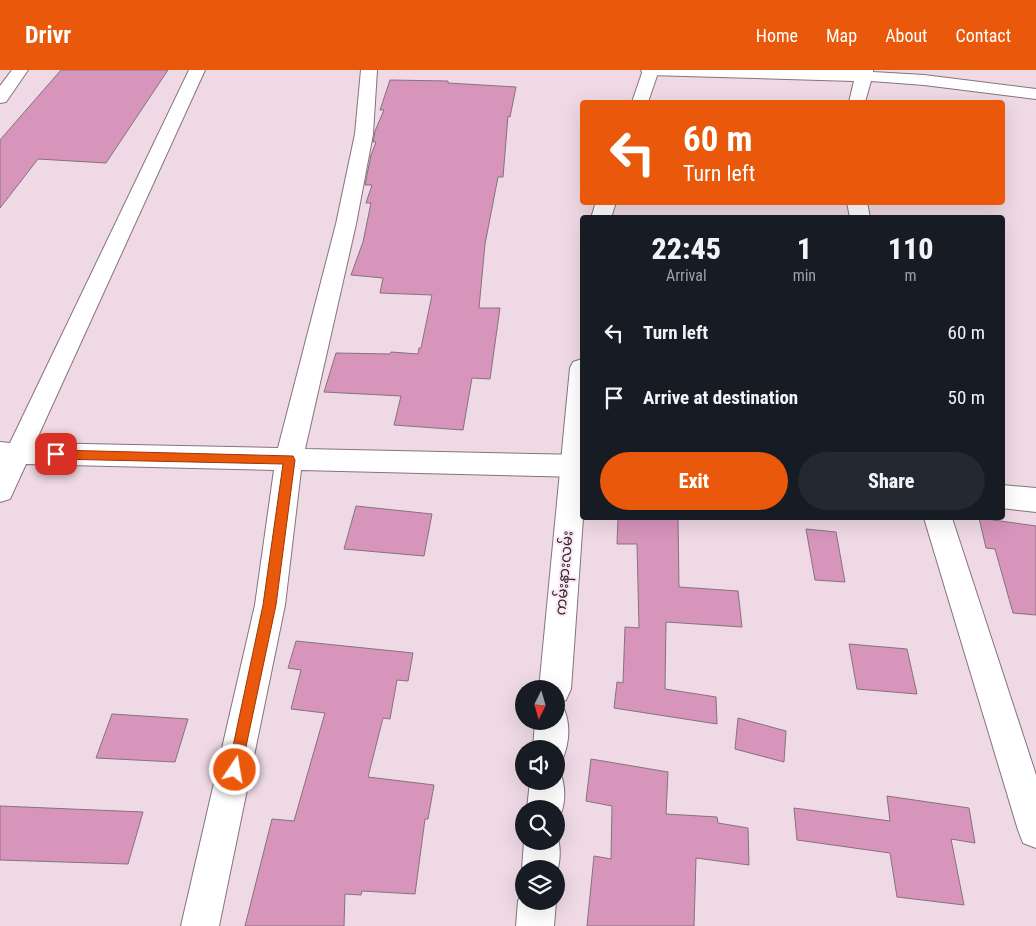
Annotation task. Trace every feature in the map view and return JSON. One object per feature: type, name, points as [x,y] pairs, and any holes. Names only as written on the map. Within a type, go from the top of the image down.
[{"type":"street","points":[[0,98],[20,70]]},
{"type":"street","points":[[0,491],[8,454],[197,70]]},
{"type":"street","points":[[200,926],[270,605],[289,460],[348,215],[364,134],[369,70]]},
{"type":"street","points":[[641,100],[650,70],[865,73],[1036,94]]},
{"type":"street","points":[[858,100],[865,73]]},
{"type":"street","name":"ကမ်းနားလမ်း","points":[[555,680],[578,466],[580,417]]},
{"type":"street","points":[[8,454],[578,466]]},
{"type":"street","points":[[1005,496],[1036,500]]},
{"type":"street","points":[[939,520],[1036,830]]},
{"type":"street","points":[[535,926],[536,910]]},
{"type":"building","points":[[61,70],[168,70],[106,163],[38,159],[0,208],[0,140]]},
{"type":"building","points":[[390,80],[448,81],[448,83],[516,87],[510,117],[508,116],[503,177],[498,177],[485,244],[479,308],[500,308],[490,379],[472,378],[463,430],[394,425],[401,396],[324,392],[336,353],[390,354],[391,352],[418,354],[419,348],[421,348],[432,295],[380,293],[383,278],[351,275],[363,242],[371,203],[366,203],[372,185],[365,185],[371,155],[376,142],[373,142],[375,131],[384,110],[380,110]]},
{"type":"building","points":[[356,506],[432,514],[424,556],[344,549]]},
{"type":"building","points":[[618,520],[678,520],[679,587],[738,591],[742,627],[666,622],[665,689],[716,697],[717,724],[614,708],[617,682],[623,683],[625,627],[639,628],[637,544],[617,544]]},
{"type":"building","points":[[979,520],[1036,526],[1036,615],[1013,613],[995,549],[986,548]]},
{"type":"building","points":[[806,529],[836,532],[845,582],[815,580]]},
{"type":"building","points":[[296,641],[413,653],[408,681],[397,680],[390,719],[383,718],[368,777],[434,785],[428,819],[425,819],[415,894],[362,891],[361,895],[345,894],[344,926],[245,926],[272,819],[294,821],[325,713],[291,709],[301,670],[288,668]]},
{"type":"building","points":[[849,644],[907,649],[917,694],[857,689]]},
{"type":"building","points":[[112,714],[188,719],[175,762],[96,758]]},
{"type":"building","points":[[738,718],[786,731],[784,762],[735,749]]},
{"type":"building","points":[[591,759],[668,772],[666,814],[717,817],[718,823],[748,828],[749,865],[696,858],[694,926],[587,926],[594,856],[611,859],[612,806],[586,801]]},
{"type":"building","points":[[887,796],[969,808],[975,843],[951,839],[964,905],[897,897],[890,853],[797,840],[794,808],[890,821]]},
{"type":"building","points":[[0,806],[143,812],[128,864],[0,860]]},
{"type":"route","points":[[56,454],[289,460],[270,605],[235,770]]}]
